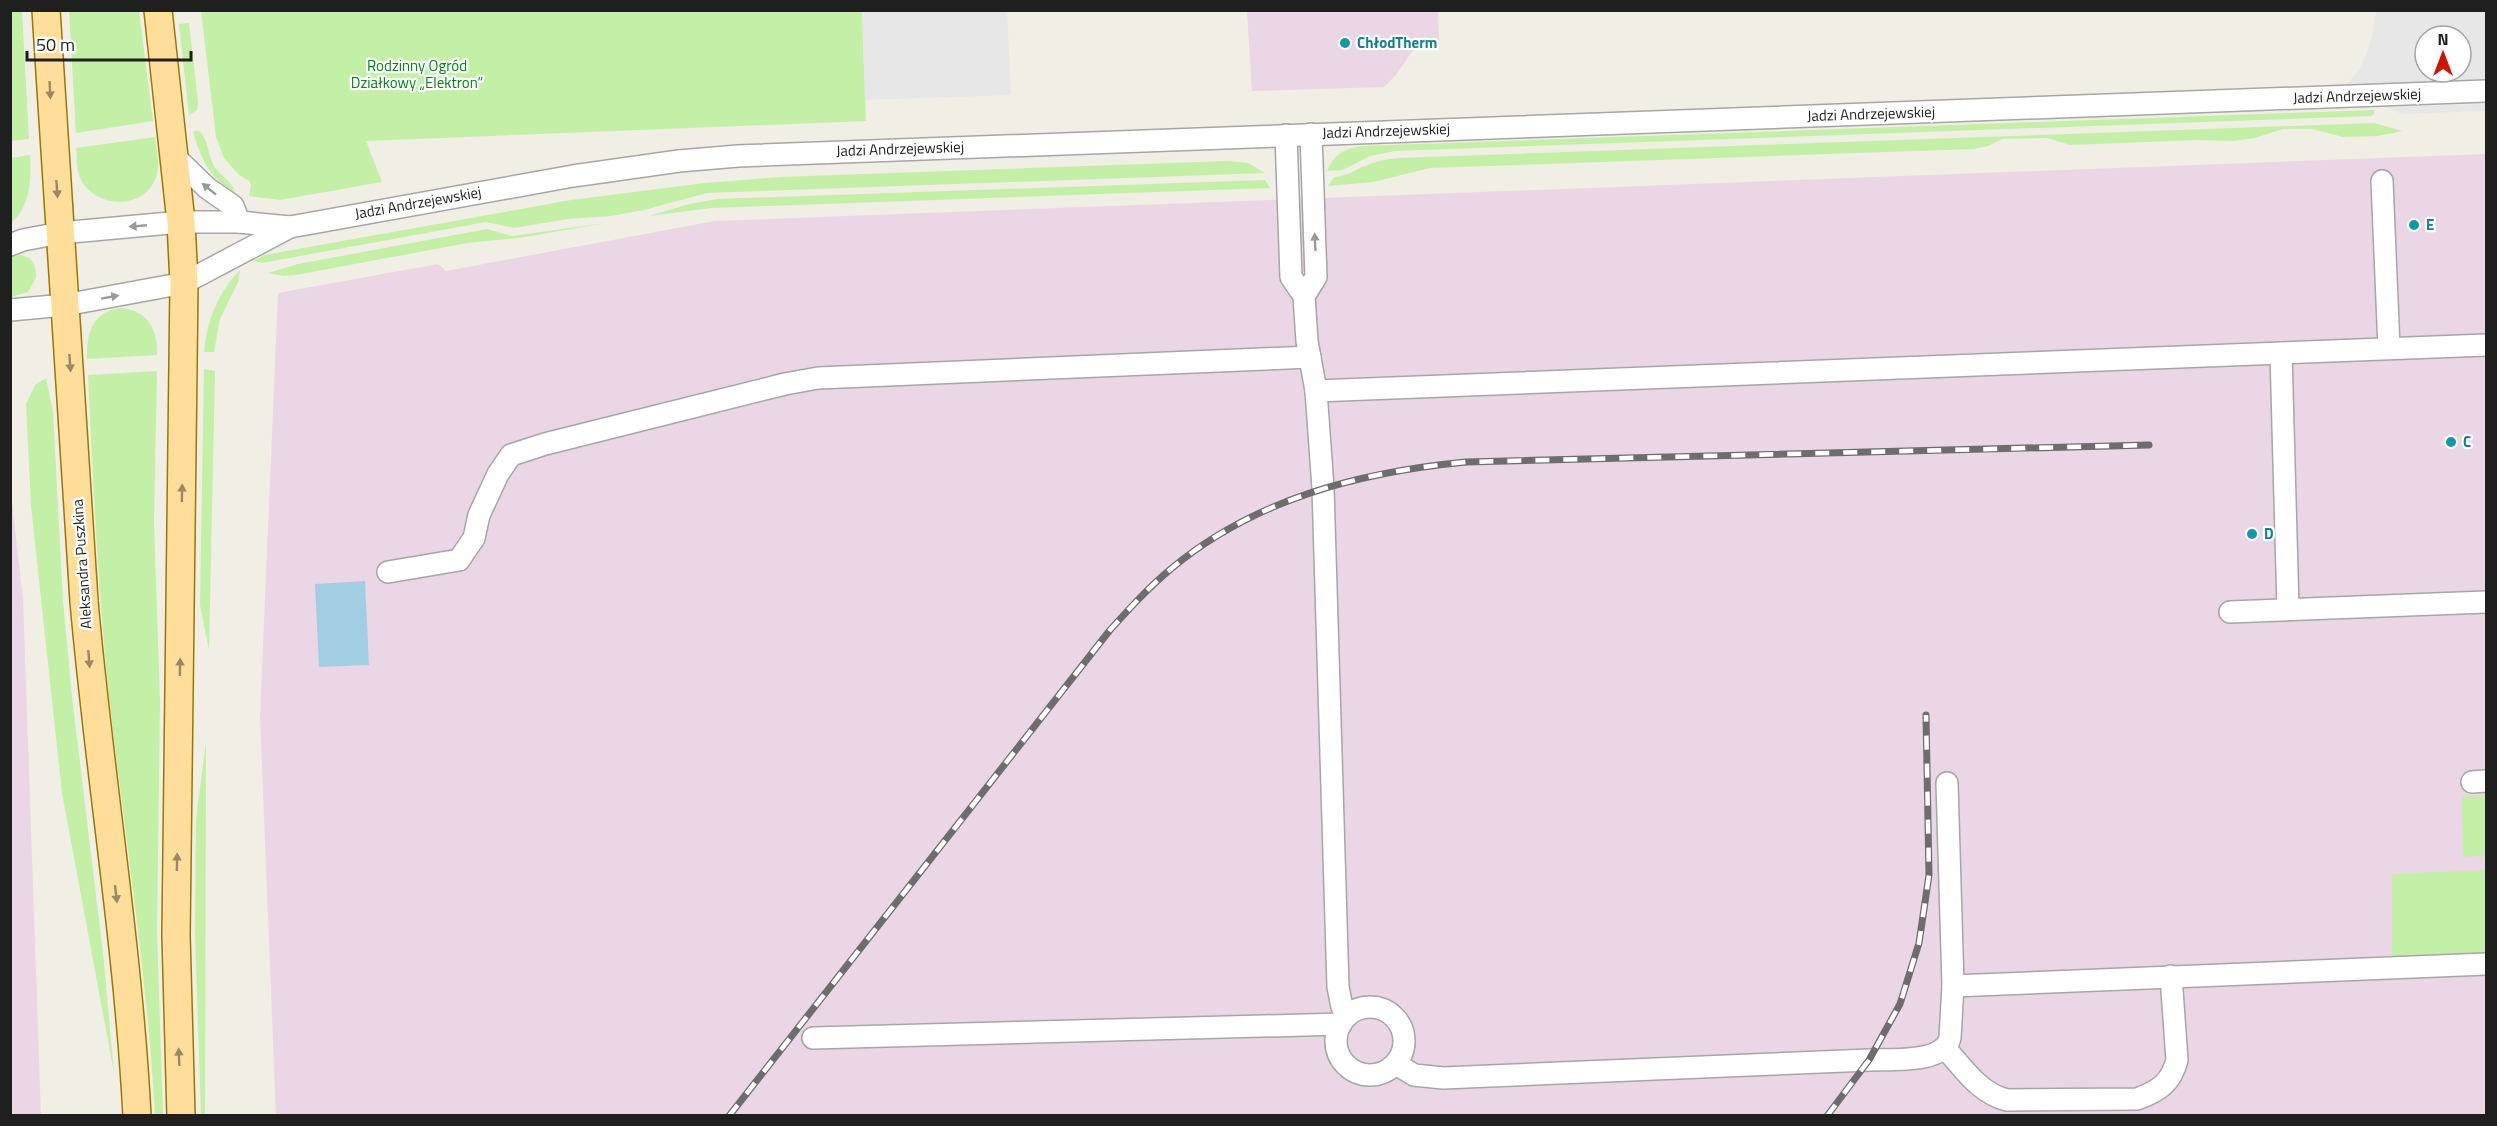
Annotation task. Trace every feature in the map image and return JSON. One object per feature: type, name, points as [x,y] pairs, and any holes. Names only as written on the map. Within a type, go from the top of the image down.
[{"type":"main road","name":"Aleksandra Puszkina","points":[[46,10],[84,612],[92,697],[126,975],[137,1116]]},
{"type":"main road","points":[[158,10],[175,157],[184,283],[176,935],[182,1116]]},
{"type":"street","name":"Jadzi Andrzejewskiej","points":[[10,245],[23,240],[60,233],[181,222],[239,222],[290,227],[518,184],[679,161],[788,153],[2487,92]]},
{"type":"street","points":[[1304,296],[1316,277],[1311,134]]},
{"type":"street","points":[[1286,135],[1291,277],[1304,296],[1316,391],[1323,500],[1338,987],[1344,1020]]},
{"type":"street","points":[[175,157],[207,188],[233,206],[239,222]]},
{"type":"street","points":[[2382,181],[2388,348]]},
{"type":"street","name":"Jadzi Andrzejewskiej","points":[[10,310],[65,305],[184,283],[290,227]]},
{"type":"street","points":[[1316,391],[2487,345]]},
{"type":"street","points":[[2281,353],[2288,609]]},
{"type":"street","points":[[388,572],[459,560],[474,538],[479,515],[498,474],[511,455],[545,444],[785,384],[818,378],[1310,357]]},
{"type":"street","points":[[2230,612],[2487,602]]},
{"type":"street","points":[[1396,1064],[1413,1075],[1443,1078],[1928,1057],[1945,1048],[1950,1038],[1953,986],[1947,783]]},
{"type":"street","points":[[1953,986],[2487,964]]},
{"type":"street","points":[[1945,1048],[1992,1096],[2007,1100],[2138,1099],[2155,1093],[2168,1083],[2174,1073],[2177,1060],[2171,976]]},
{"type":"street","points":[[1369,1007],[1390,1014],[1398,1022],[1403,1032],[1401,1054],[1396,1064],[1376,1075],[1355,1072],[1346,1065],[1339,1056],[1336,1045],[1337,1034],[1344,1020],[1358,1010],[1369,1007]]},
{"type":"street","points":[[813,1038],[1344,1020]]},
{"type":"shaded area","points":[[862,11],[1007,11],[1011,95],[865,100]]},
{"type":"shaded area","points":[[1247,11],[1438,11],[1439,40],[1420,40],[1396,75],[1384,87],[1252,91]]},
{"type":"shaded area","points":[[2376,11],[2486,11],[2486,80],[2473,80],[2473,24],[2413,24],[2413,83],[2346,85],[2359,70],[2372,38]]},
{"type":"shaded area","points":[[2486,104],[2486,111],[2401,114],[2388,107]]},
{"type":"shaded area","points":[[2486,154],[2486,1115],[276,1116],[260,717],[278,293],[438,264],[446,271],[715,221]]},
{"type":"shaded area","points":[[10,485],[23,599],[41,1116],[10,1115]]},
{"type":"green space","points":[[10,11],[22,11],[29,139],[10,141]]},
{"type":"green space","points":[[69,11],[139,11],[153,121],[76,133]]},
{"type":"green space","name":"Rodzinny Ogród Działkowy „Elektron”","points":[[201,11],[862,11],[866,121],[366,141],[382,182],[280,200],[249,196],[251,185],[249,181],[239,175],[224,158],[216,137]]},
{"type":"green space","points":[[189,23],[198,102],[197,110],[189,115],[179,24]]},
{"type":"green space","points":[[2374,110],[2371,116],[1395,151],[1370,156],[1343,170],[1327,171],[1340,153],[1362,146]]},
{"type":"green space","points":[[2374,123],[2402,131],[2378,136],[2343,137],[2312,129],[2283,129],[2255,138],[2233,141],[2196,140],[2070,145],[2047,138],[2002,139],[1988,146],[1974,149],[1430,168],[1373,182],[1328,186],[1334,177],[1369,164],[1398,158]]},
{"type":"green space","points":[[193,131],[199,131],[202,134],[214,166],[232,185],[235,192],[219,181],[207,167]]},
{"type":"green space","points":[[155,137],[158,169],[152,186],[144,194],[133,200],[110,201],[88,190],[81,180],[77,168],[76,148]]},
{"type":"green space","points":[[30,155],[30,183],[26,200],[18,216],[11,223],[11,158]]},
{"type":"green space","points":[[1228,161],[1248,163],[1265,173],[707,193],[644,210],[611,216],[568,219],[514,228],[486,222],[262,263],[253,261],[264,255],[571,200],[705,183],[780,177]]},
{"type":"green space","points":[[1265,180],[1270,188],[711,208],[649,216],[689,204],[717,199]]},
{"type":"green space","points":[[606,223],[519,238],[467,243],[296,275],[283,276],[268,273],[298,264],[487,229],[512,236]]},
{"type":"green space","points":[[20,255],[28,257],[33,262],[36,278],[28,292],[11,297],[11,257]]},
{"type":"green space","points":[[240,270],[238,282],[220,319],[214,352],[204,352],[215,308],[226,288]]},
{"type":"green space","points":[[120,308],[138,313],[149,323],[156,337],[157,355],[87,359],[90,333],[97,319],[111,310]]},
{"type":"green space","points":[[204,369],[215,371],[209,650],[200,605]]},
{"type":"green space","points":[[157,371],[154,522],[160,702],[157,932],[163,1116],[155,1115],[141,958],[109,696],[99,576],[88,375]]},
{"type":"green space","points":[[46,378],[53,411],[63,601],[72,697],[103,953],[114,1073],[62,793],[31,506],[26,404],[35,385]]},
{"type":"green space","points":[[206,742],[205,1115],[201,1116],[195,934],[196,818]]},
{"type":"green space","points":[[2486,796],[2486,856],[2463,857],[2462,797]]},
{"type":"green space","points":[[2486,870],[2486,956],[2392,960],[2392,874]]},
{"type":"water","points":[[365,581],[369,665],[319,667],[315,584]]},
{"type":"railway","points":[[729,1116],[1110,630],[1172,568],[1204,544],[1238,524],[1310,493],[1348,482],[1387,473],[1466,462],[2149,445]]},
{"type":"railway","points":[[1827,1116],[1869,1060],[1900,1004],[1919,943],[1929,875],[1926,715]]},
{"type":"place","name":"ChłodTherm","points":[[1345,43]]},
{"type":"place","name":"E","points":[[2414,225]]},
{"type":"place","name":"C","points":[[2451,442]]},
{"type":"place","name":"D","points":[[2252,534]]}]
